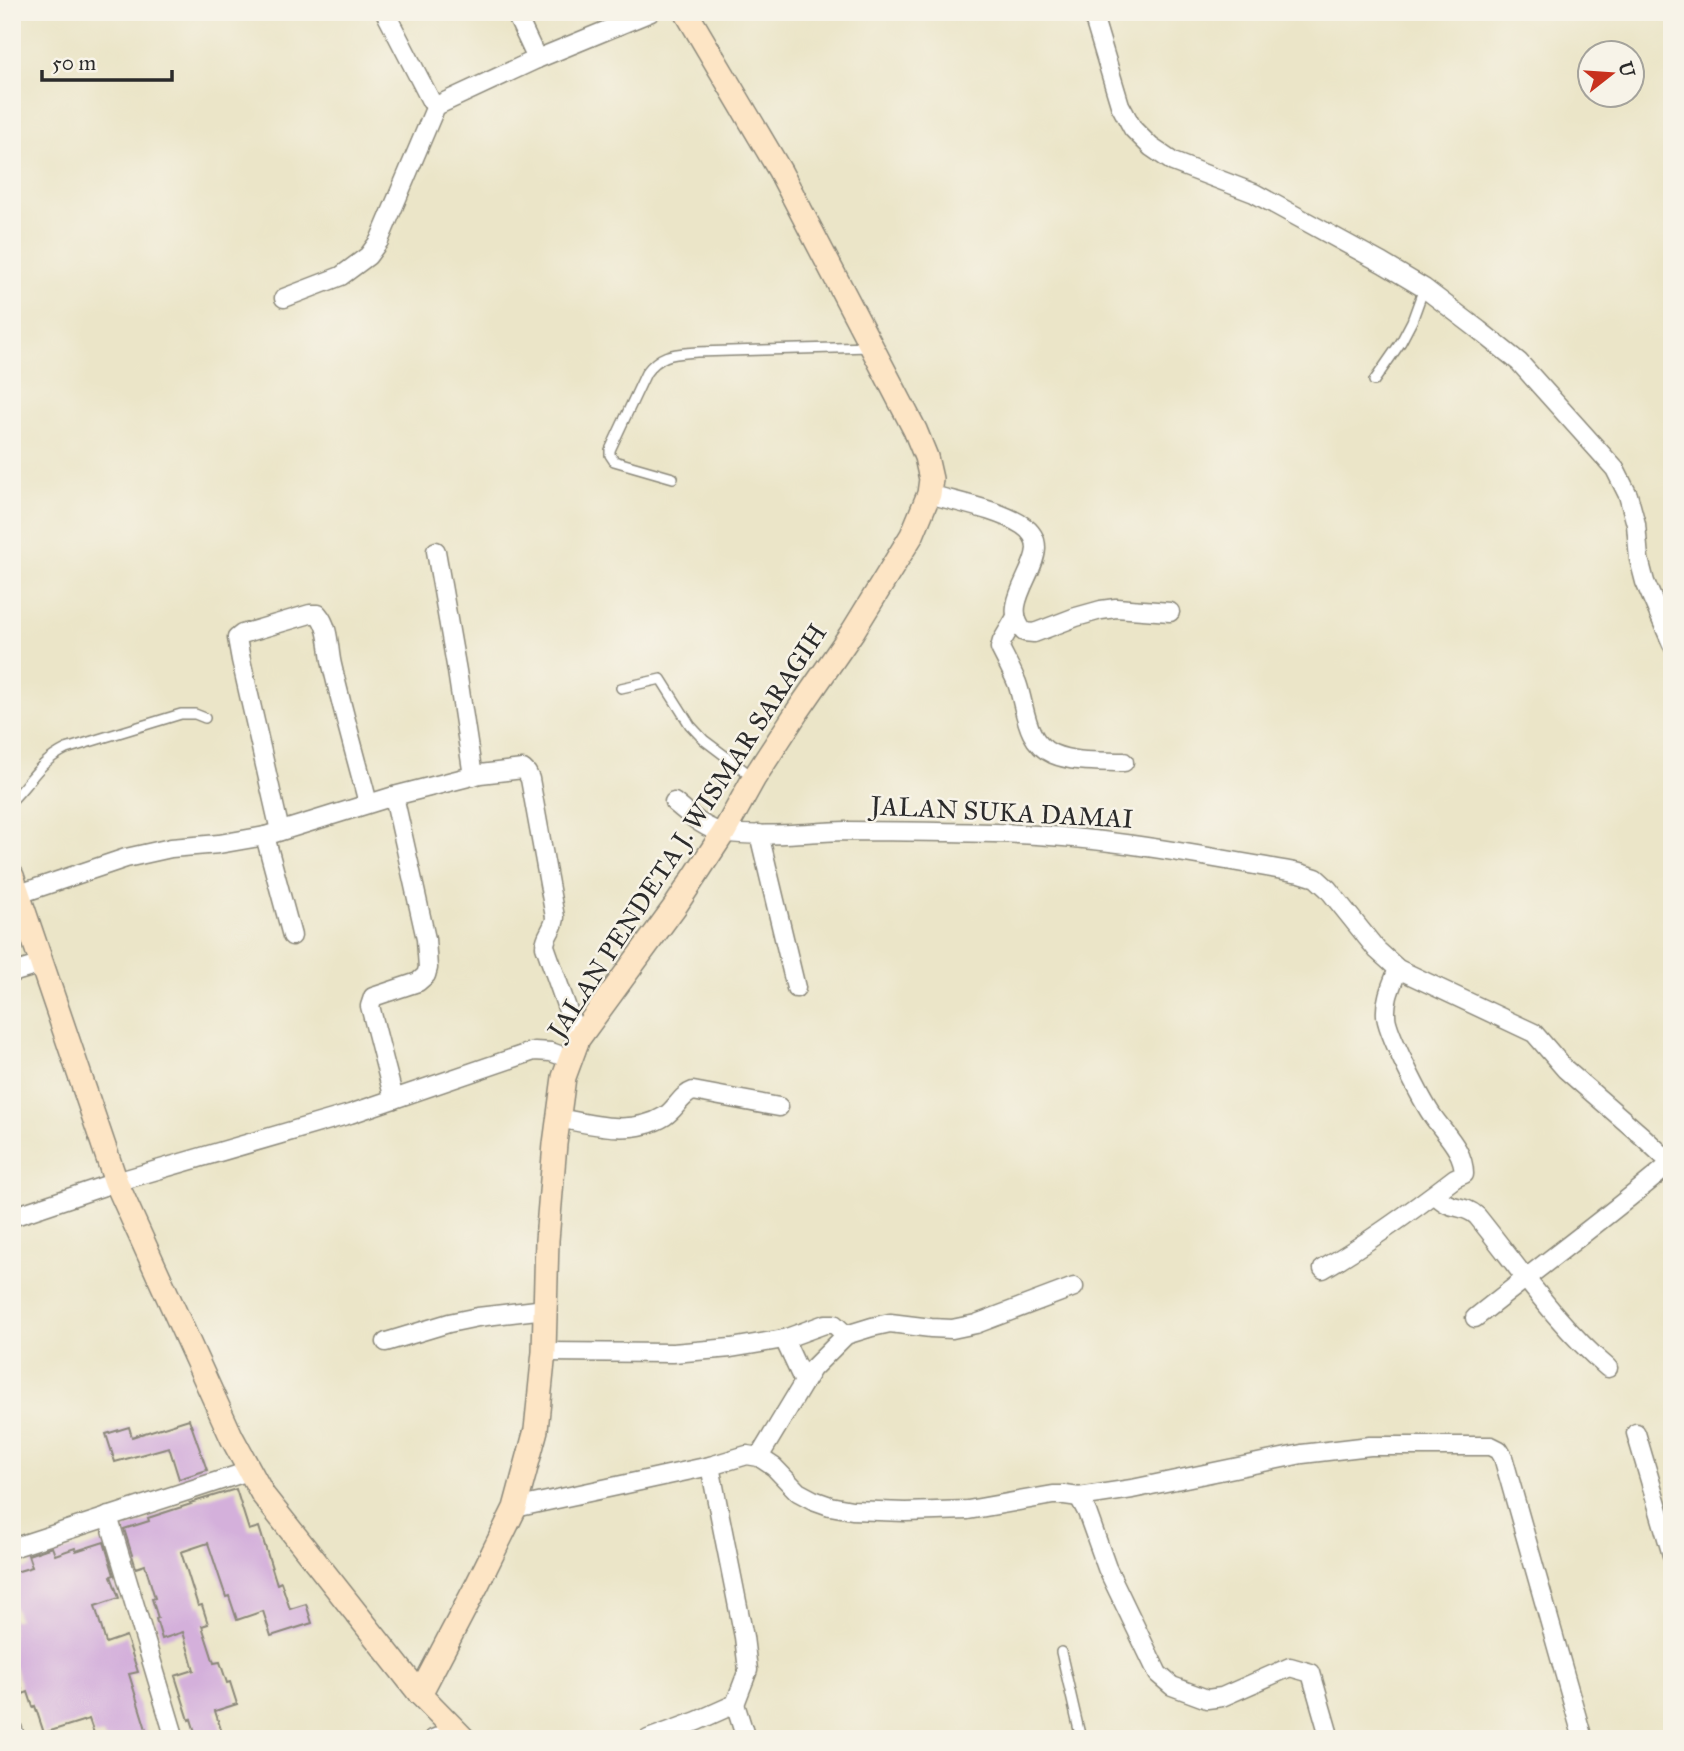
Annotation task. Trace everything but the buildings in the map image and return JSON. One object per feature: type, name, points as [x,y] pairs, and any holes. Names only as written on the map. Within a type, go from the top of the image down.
[{"type":"street","points":[[385,12],[436,106]]},
{"type":"street","points":[[515,12],[537,59]]},
{"type":"street","points":[[284,298],[341,276],[368,256],[379,241],[436,106],[537,59],[651,12]]},
{"type":"street","name":"JALAN PENDETA J. WISMAR SARAGIH","points":[[420,1693],[515,1508],[536,1430],[544,1352],[547,1240],[559,1118],[564,1077],[574,1049],[676,905],[724,832],[754,778],[853,631],[912,535],[929,494],[931,479],[915,430],[780,171],[686,12]]},
{"type":"street","points":[[1092,12],[1120,105],[1133,129],[1151,147],[1173,162],[1254,193],[1382,263],[1423,288],[1519,362],[1615,469],[1628,495],[1636,524],[1639,559],[1645,582],[1672,644]]},
{"type":"street","points":[[929,494],[1005,516],[1024,526],[1033,536],[1037,544],[1036,555],[1015,604],[1016,617],[1024,632],[1034,633],[1101,610],[1116,608],[1170,612]]},
{"type":"street","points":[[436,551],[473,776]]},
{"type":"street","points":[[292,936],[237,638],[242,634],[310,614],[318,614],[322,618],[328,635],[331,662],[369,803]]},
{"type":"street","points":[[1016,617],[1000,648],[1018,685],[1033,738],[1053,754],[1073,759],[1124,762]]},
{"type":"street","points":[[12,1217],[116,1182],[350,1114],[534,1051],[574,1049],[545,946],[546,938],[555,923],[555,916],[527,773],[523,769],[473,776],[369,803],[272,834],[219,845],[172,848],[16,885],[116,1182],[249,1471],[263,1495],[420,1693],[460,1734]]},
{"type":"street","points":[[394,796],[426,939],[428,968],[426,975],[418,982],[373,997],[370,1006],[394,1099]]},
{"type":"street","points":[[674,802],[698,822],[724,832]]},
{"type":"street","name":"JALAN SUKA DAMAI","points":[[724,832],[997,833],[1073,837],[1140,845],[1316,878],[1377,950],[1398,969],[1534,1033],[1565,1069],[1671,1163]]},
{"type":"street","points":[[758,834],[796,988]]},
{"type":"street","points":[[12,973],[42,964]]},
{"type":"street","points":[[1323,1269],[1401,1220],[1464,1174],[1458,1150],[1431,1114],[1394,1043],[1385,1019],[1387,997],[1398,969]]},
{"type":"street","points":[[559,1118],[615,1129],[637,1125],[660,1119],[673,1111],[685,1095],[693,1091],[779,1107]]},
{"type":"street","points":[[1475,1318],[1626,1202],[1671,1163]]},
{"type":"street","points":[[1435,1194],[1448,1206],[1470,1210],[1477,1216],[1574,1336],[1608,1368]]},
{"type":"street","points":[[759,1457],[812,1369],[846,1335],[890,1324],[952,1328],[976,1324],[1074,1287]]},
{"type":"street","points":[[386,1342],[478,1317],[545,1309]]},
{"type":"street","points":[[544,1352],[673,1353],[731,1348],[784,1339],[825,1324],[834,1324],[846,1335]]},
{"type":"street","points":[[784,1339],[804,1382]]},
{"type":"street","points":[[1636,1433],[1672,1555]]},
{"type":"street","points":[[515,1508],[710,1466],[747,1455],[759,1457],[774,1467],[798,1492],[813,1500],[852,1510],[905,1512],[968,1510],[1053,1495],[1079,1497],[1132,1489],[1302,1454],[1370,1446],[1491,1447],[1499,1450],[1503,1457],[1583,1739]]},
{"type":"street","points":[[710,1466],[746,1648],[748,1670],[735,1704],[746,1739]]},
{"type":"street","points":[[12,1548],[249,1471]]},
{"type":"street","points":[[1079,1497],[1107,1568],[1158,1674],[1172,1686],[1207,1699],[1222,1697],[1290,1667],[1311,1672],[1330,1739]]},
{"type":"street","points":[[108,1516],[175,1739]]},
{"type":"street","points":[[648,1739],[735,1704]]},
{"type":"street","points":[[12,1727],[16,1739]]},
{"type":"street","points":[[433,1739],[460,1734]]},
{"type":"lane","points":[[1374,381],[1412,321],[1423,288]]},
{"type":"lane","points":[[673,478],[614,461],[610,455],[646,373],[654,362],[669,354],[872,346]]},
{"type":"lane","points":[[621,688],[661,680],[704,740],[754,778]]},
{"type":"lane","points":[[12,800],[27,785],[38,767],[65,749],[181,714],[195,714],[205,718]]},
{"type":"lane","points":[[1061,1652],[1081,1739]]}]
